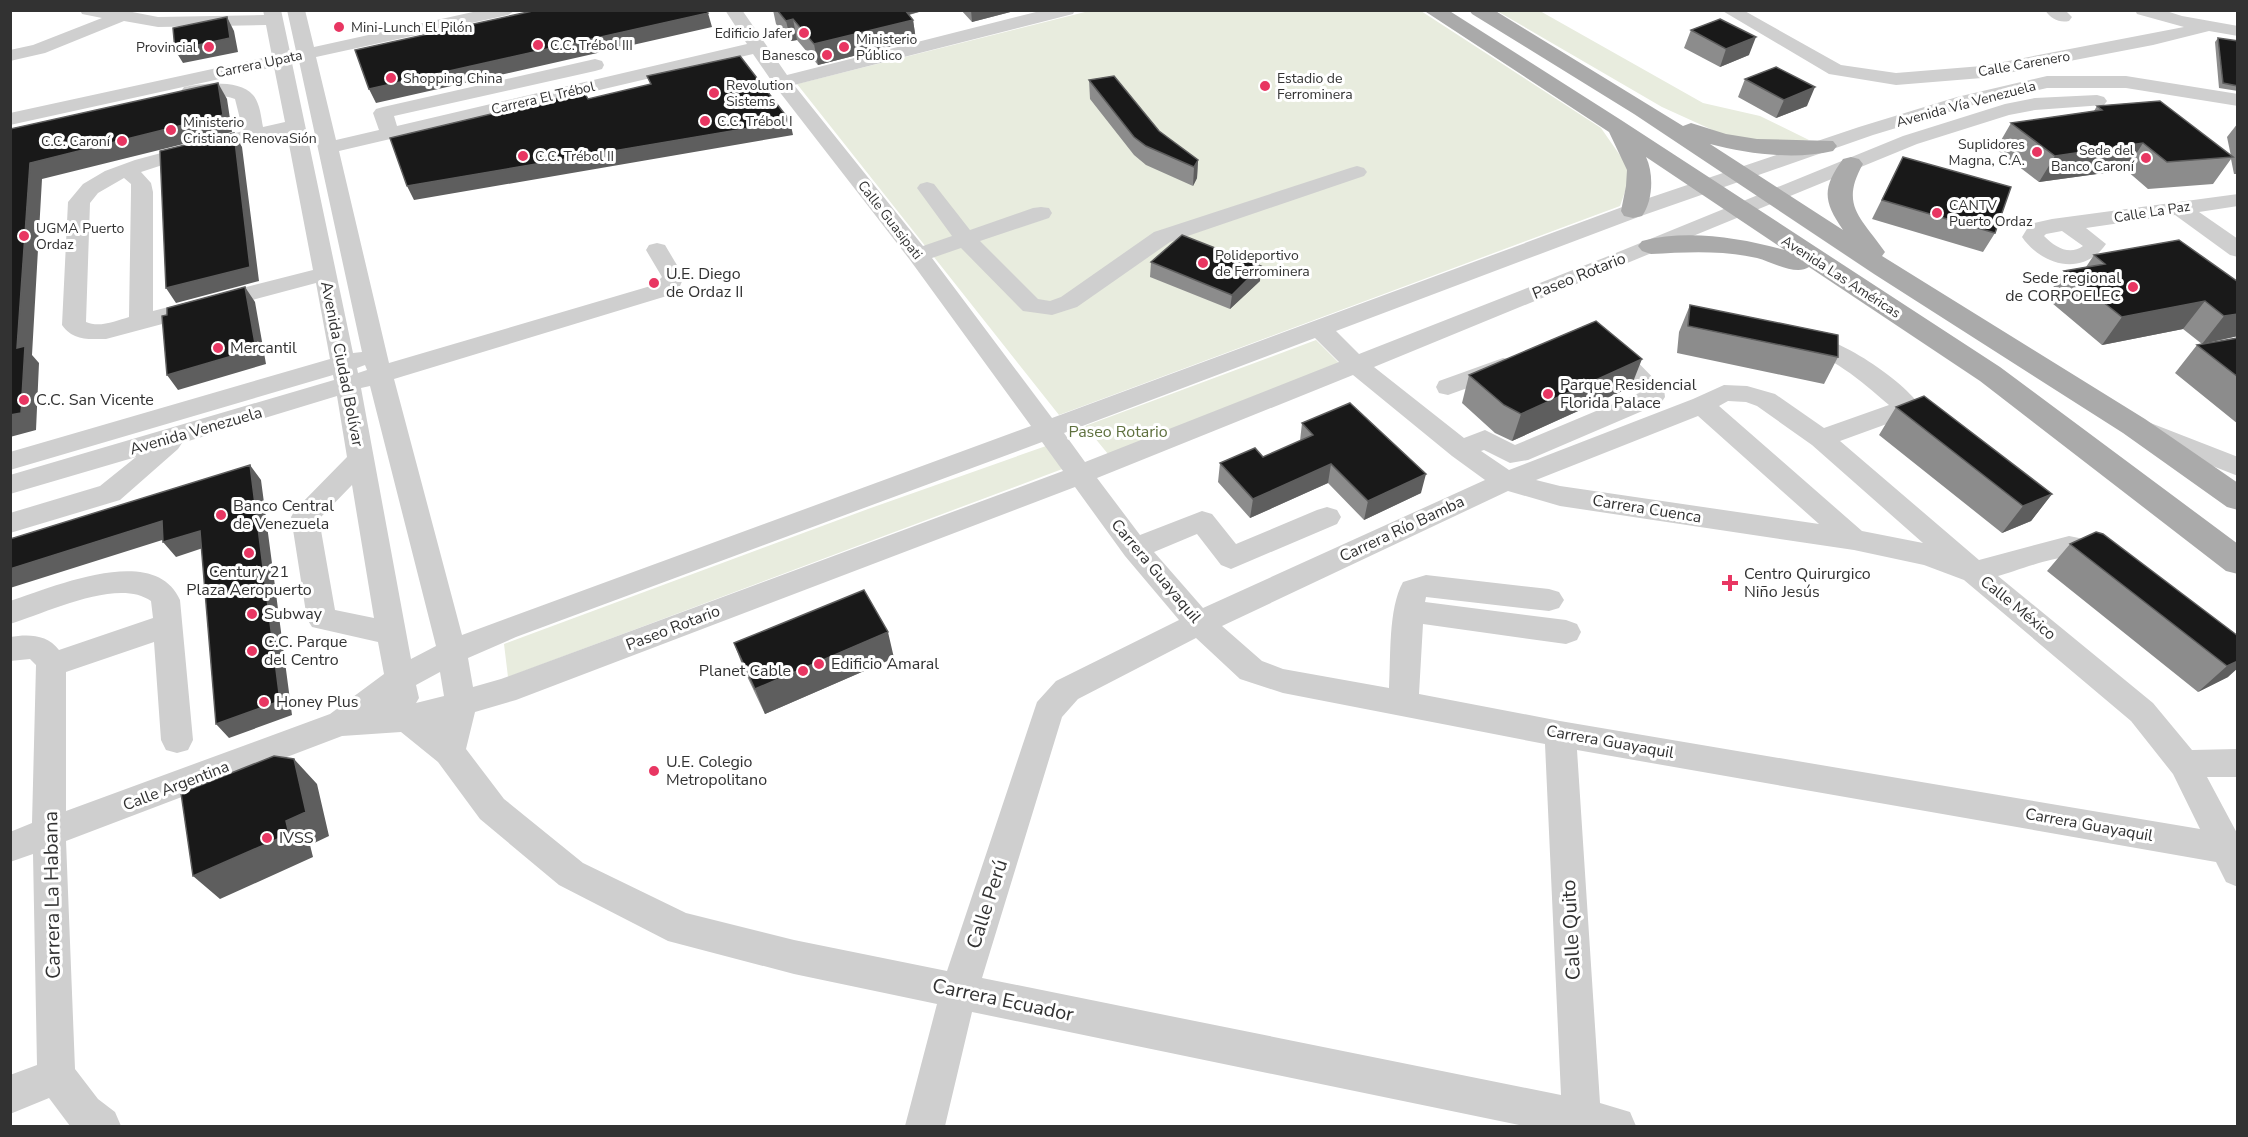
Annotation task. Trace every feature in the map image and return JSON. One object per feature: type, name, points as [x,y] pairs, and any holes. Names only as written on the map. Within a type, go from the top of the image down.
[{"type":"main road","name":"Avenida Las Américas","points":[[1433,10],[1613,125],[1702,186],[1990,374],[2238,561]]},
{"type":"main road","name":"Avenida Las Américas","points":[[1479,10],[1642,109],[1883,268],[2134,426],[2238,499]]},
{"type":"main road","points":[[1642,109],[1724,141],[1773,147],[1825,146]]},
{"type":"main road","points":[[1613,125],[1638,162],[1641,178],[1633,211]]},
{"type":"main road","points":[[1851,164],[1839,186],[1839,198],[1846,214],[1883,268]]},
{"type":"main road","points":[[1651,246],[1725,243],[1764,250],[1853,285]]},
{"type":"street","points":[[88,10],[158,22],[273,15]]},
{"type":"street","name":"Avenida Ciudad Bolívar","points":[[296,10],[378,365],[452,652],[461,705]]},
{"type":"street","name":"Carrera Upata","points":[[10,119],[184,86],[281,59],[508,10]]},
{"type":"street","points":[[782,82],[1044,13],[1067,10]]},
{"type":"street","name":"Calle Carenero","points":[[1729,10],[1836,70],[1896,79],[1941,77],[2080,54],[2210,27]]},
{"type":"street","points":[[2144,10],[2210,27],[2238,31]]},
{"type":"street","name":"Calle Guasipati","points":[[741,13],[758,47],[782,82],[918,255],[1079,475]]},
{"type":"street","name":"Avenida Ciudad Bolívar","points":[[273,15],[361,459],[407,719]]},
{"type":"street","points":[[10,56],[39,50],[119,16]]},
{"type":"street","points":[[1787,23],[1813,42],[1797,49]]},
{"type":"street","points":[[696,43],[707,40],[717,57]]},
{"type":"street","name":"Carrera El Trébol","points":[[327,148],[758,47]]},
{"type":"street","points":[[390,133],[383,113],[615,61]]},
{"type":"street","name":"Avenida Vía Venezuela","points":[[1702,186],[1964,101],[2047,82],[2126,82],[2238,100]]},
{"type":"street","points":[[10,133],[184,86],[236,91],[242,94],[246,99],[254,128],[253,136]]},
{"type":"street","name":"Avenida Vía Venezuela","points":[[1739,210],[1920,137],[2005,110],[2035,104],[2076,100],[2160,101],[2238,116]]},
{"type":"street","points":[[294,126],[164,157],[128,170],[92,187],[79,202],[74,325],[80,331],[92,333],[324,274]]},
{"type":"street","points":[[128,170],[141,183],[142,192],[141,321]]},
{"type":"street","points":[[927,188],[965,239],[1031,306],[1052,308],[1070,302],[1162,237],[1357,172]]},
{"type":"street","points":[[400,679],[452,652],[506,629],[1702,186]]},
{"type":"street","name":"Calle La Paz","points":[[2067,225],[2238,200]]},
{"type":"street","points":[[2179,208],[2238,250]]},
{"type":"street","name":"Paseo Rotario","points":[[407,719],[505,691],[1079,475],[1739,210]]},
{"type":"street","points":[[918,255],[1041,213]]},
{"type":"street","name":"Avenida Venezuela","points":[[10,461],[662,290],[672,282],[673,277],[657,250]]},
{"type":"street","name":"Carrera Cuenca","points":[[1319,328],[1356,365],[1461,450],[1506,481],[1560,496],[1854,540],[1928,555],[1974,572]]},
{"type":"street","points":[[1778,335],[1827,346],[1846,356],[1917,414],[1821,439]]},
{"type":"street","points":[[1461,450],[1485,440],[1510,454],[1519,454],[1652,398],[1652,389],[1601,340],[1592,336]]},
{"type":"street","points":[[1448,387],[1526,357]]},
{"type":"street","name":"Avenida Venezuela","points":[[10,485],[178,436],[345,375]]},
{"type":"street","name":"Carrera Río Bamba","points":[[1066,690],[1200,623],[1506,481],[1702,405],[1724,393],[1747,394]]},
{"type":"street","name":"Calle México","points":[[1747,394],[1766,400],[1821,439],[1974,572],[2142,712],[2184,764],[2233,860]]},
{"type":"street","points":[[1702,405],[1854,540]]},
{"type":"street","name":"Avenida Las Américas","points":[[2134,426],[2238,467]]},
{"type":"street","points":[[10,523],[110,492],[178,436]]},
{"type":"street","points":[[361,459],[305,517],[322,619],[392,633]]},
{"type":"street","name":"Carrera Guayaquil","points":[[1079,475],[1135,549],[1200,623],[1251,670],[1283,681],[2233,860]]},
{"type":"street","points":[[1135,549],[1202,521],[1231,558],[1328,517]]},
{"type":"street","points":[[1974,572],[2069,546],[2089,549],[2111,560],[2128,574]]},
{"type":"street","points":[[10,613],[97,584],[128,581],[150,584],[164,595],[177,740]]},
{"type":"street","points":[[1403,704],[1409,611],[1413,590],[1426,586],[1549,600]]},
{"type":"street","points":[[1409,611],[1566,633]]},
{"type":"street","points":[[34,654],[168,625]]},
{"type":"street","name":"Carrera La Habana","points":[[34,654],[50,834],[56,1076]]},
{"type":"street","name":"Calle Argentina","points":[[10,847],[50,834],[341,723],[400,679]]},
{"type":"street","name":"Calle Perú","points":[[926,1126],[959,991],[1048,711],[1066,690]]},
{"type":"street","points":[[449,752],[461,705]]},
{"type":"street","name":"Calle Argentina","points":[[341,723],[407,719]]},
{"type":"street","name":"Carrera Ecuador","points":[[407,719],[449,752],[492,809],[571,874],[681,929],[794,957],[1594,1124]]},
{"type":"street","name":"Calle Quito","points":[[1560,734],[1594,1124]]},
{"type":"street","points":[[2184,764],[2238,763]]},
{"type":"street","points":[[10,1095],[56,1076],[84,1113],[101,1126]]},
{"type":"green space","name":"Polideportivo de Ferrominera","points":[[1089,11],[1421,11],[1601,128],[1626,164],[1630,177],[1620,206],[1059,415],[797,84]]},
{"type":"green space","points":[[1497,11],[1540,11],[1703,103],[1760,116],[1809,140],[1781,144],[1728,137],[1662,107]]},
{"type":"green space","name":"Paseo Rotario","points":[[1316,340],[1339,363],[1108,454],[1085,426]]},
{"type":"green space","name":"Paseo Rotario","points":[[1046,446],[1065,468],[508,677],[504,644],[868,509]]},
{"type":"building","name":"C.C. Trébol III","points":[[537,10],[706,10],[708,13],[369,89],[355,50]]},
{"type":"building","points":[[777,10],[905,10],[913,20],[814,44],[793,19],[786,21]]},
{"type":"building","points":[[227,17],[230,38],[175,50],[173,28]]},
{"type":"building","points":[[1720,19],[1756,37],[1726,49],[1691,30]]},
{"type":"building","points":[[2218,38],[2238,41],[2238,86],[2223,83]]},
{"type":"building","points":[[740,56],[790,121],[407,186],[390,138],[584,92],[588,99],[651,84],[647,76]]},
{"type":"building","points":[[1776,67],[1815,87],[1784,100],[1745,79]]},
{"type":"building","points":[[1114,76],[1159,131],[1198,160],[1194,167],[1146,146],[1134,137],[1089,80]]},
{"type":"building","points":[[218,83],[223,115],[30,163],[17,348],[25,346],[21,413],[10,415],[10,129]]},
{"type":"building","points":[[2160,101],[2233,157],[2167,162],[2143,143],[2055,156],[2011,123],[2102,110],[2097,106]]},
{"type":"building","points":[[234,133],[250,267],[166,288],[160,151]]},
{"type":"building","points":[[1903,157],[2011,187],[1995,233],[1882,200]]},
{"type":"building","points":[[1182,235],[1261,266],[1232,295],[1151,262]]},
{"type":"building","points":[[2179,240],[2238,282],[2238,314],[2224,316],[2205,301],[2122,317],[2064,271],[2105,264],[2094,255]]},
{"type":"building","points":[[245,287],[256,349],[167,375],[162,316],[167,315],[167,308]]},
{"type":"building","points":[[1690,305],[1838,335],[1838,357],[1688,326]]},
{"type":"building","points":[[1596,321],[1642,359],[1521,414],[1504,405],[1469,375]]},
{"type":"building","points":[[2238,338],[2238,377],[2197,345]]},
{"type":"building","points":[[1924,396],[2052,494],[2023,506],[1896,407]]},
{"type":"building","points":[[1350,403],[1426,474],[1368,501],[1331,464],[1253,499],[1220,463],[1255,448],[1263,457],[1313,435],[1302,423]]},
{"type":"building","name":"C.C. Parque del Centro","points":[[250,465],[280,701],[216,724],[200,531],[163,542],[162,521],[10,569],[10,539]]},
{"type":"building","points":[[2096,532],[2103,534],[2238,636],[2238,661],[2227,666],[2070,544]]},
{"type":"building","points":[[864,590],[888,632],[755,689],[734,643]]},
{"type":"building","points":[[274,756],[294,759],[306,812],[286,821],[289,834],[193,876],[181,793]]},
{"type":"place","name":"Mini-Lunch El Pilón","points":[[339,27]]},
{"type":"place","name":"Edificio Jafer","points":[[804,33]]},
{"type":"place","name":"C.C. Trébol III","points":[[538,45]]},
{"type":"place","name":"Provincial","points":[[209,47]]},
{"type":"place","name":"Ministerio Público","points":[[844,47]]},
{"type":"place","name":"Banesco","points":[[827,55]]},
{"type":"place","name":"Shopping China","points":[[391,78]]},
{"type":"place","name":"Estadio de Ferrominera","points":[[1265,86]]},
{"type":"place","name":"Revolution Sistems","points":[[714,93]]},
{"type":"place","name":"C.C. Trébol I","points":[[705,121]]},
{"type":"place","name":"Ministerio Cristiano RenovaSión","points":[[171,130]]},
{"type":"place","name":"C.C. Caroní","points":[[122,141]]},
{"type":"place","name":"Suplidores Magna, C.A.","points":[[2037,152]]},
{"type":"place","name":"C.C. Trébol II","points":[[523,156]]},
{"type":"place","name":"Sede del Banco Caroní","points":[[2146,158]]},
{"type":"place","name":"CANTV Puerto Ordaz","points":[[1937,213]]},
{"type":"place","name":"UGMA Puerto Ordaz","points":[[24,236]]},
{"type":"place","name":"Polideportivo de Ferrominera","points":[[1203,263]]},
{"type":"place","name":"U.E. Diego de Ordaz II","points":[[654,283]]},
{"type":"place","name":"Sede regional de CORPOELEC","points":[[2133,287]]},
{"type":"place","name":"Mercantil","points":[[218,348]]},
{"type":"place","name":"Parque Residencial Florida Palace","points":[[1548,394]]},
{"type":"place","name":"C.C. San Vicente","points":[[24,400]]},
{"type":"place","name":"Banco Central de Venezuela","points":[[221,515]]},
{"type":"place","name":"Century 21 Plaza Aeropuerto","points":[[249,553]]},
{"type":"place","name":"Centro Quirurgico Niño Jesús","points":[[1730,583]]},
{"type":"place","name":"Subway","points":[[252,614]]},
{"type":"place","name":"C.C. Parque del Centro","points":[[252,651]]},
{"type":"place","name":"Edificio Amaral","points":[[819,664]]},
{"type":"place","name":"Planet Cable","points":[[803,671]]},
{"type":"place","name":"Honey Plus","points":[[264,702]]},
{"type":"place","name":"U.E. Colegio Metropolitano","points":[[654,771]]},
{"type":"place","name":"IVSS","points":[[267,838]]}]
